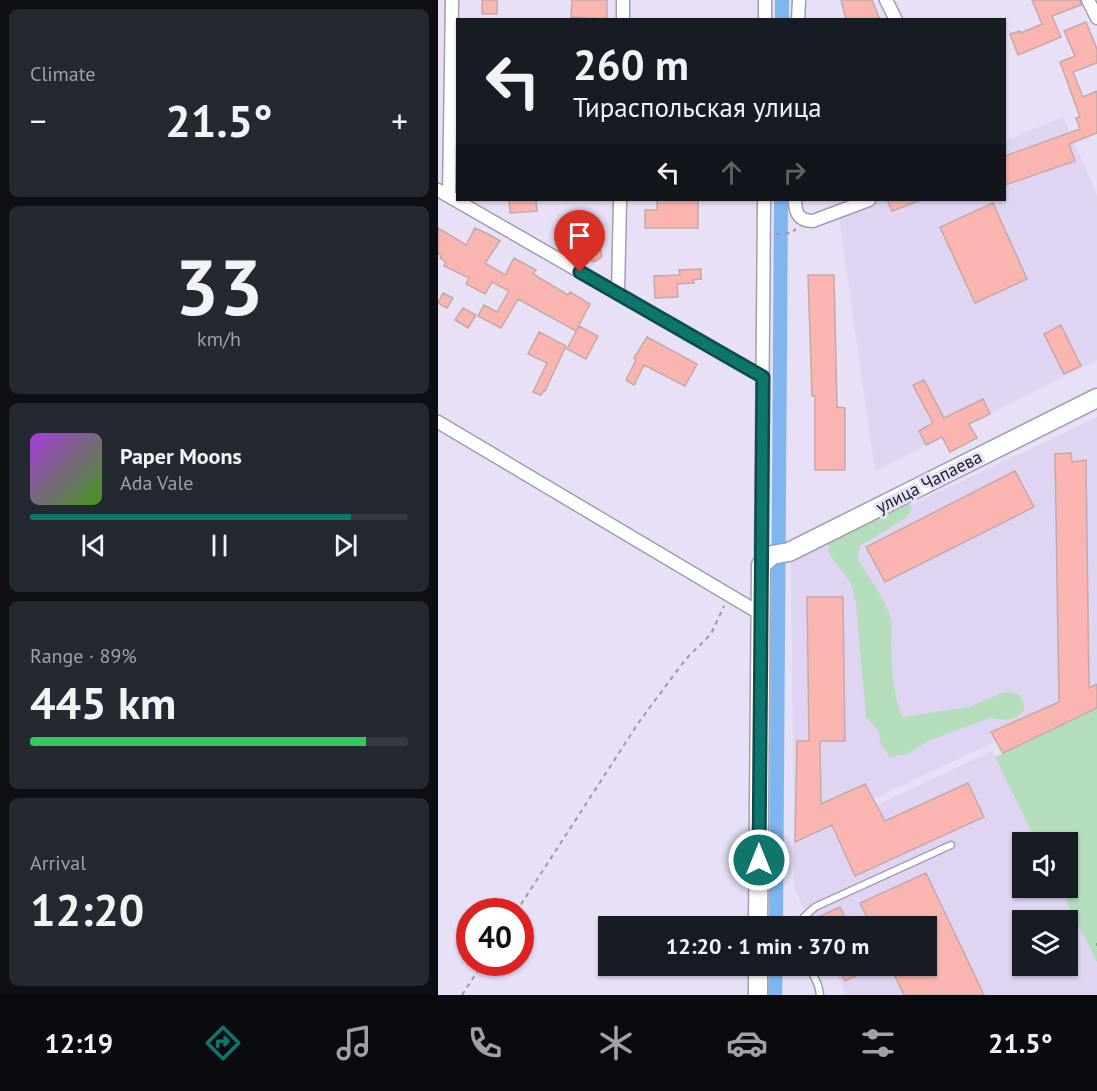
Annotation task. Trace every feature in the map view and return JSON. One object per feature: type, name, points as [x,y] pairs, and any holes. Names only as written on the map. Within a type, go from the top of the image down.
[{"type":"street","points":[[452,0],[443,193],[456,201]]},
{"type":"street","points":[[623,0],[623,18]]},
{"type":"street","points":[[765,0],[765,18]]},
{"type":"street","points":[[798,18],[799,0]]},
{"type":"street","points":[[886,0],[895,18]]},
{"type":"street","points":[[1088,0],[1097,18]]},
{"type":"street","points":[[457,201],[763,377]]},
{"type":"street","points":[[618,294],[620,201]]},
{"type":"street","points":[[758,916],[761,614],[774,558],[763,377],[764,201]]},
{"type":"street","points":[[795,201],[796,212],[806,221],[813,221],[866,201]]},
{"type":"street","name":"улица Чапаева","points":[[774,558],[1097,398]]},
{"type":"street","points":[[438,422],[761,614]]},
{"type":"street","points":[[758,976],[758,995]]},
{"type":"lane","points":[[805,916],[815,907],[951,845]]},
{"type":"lane","points":[[813,976],[820,995]]},
{"type":"path","points":[[774,234],[791,233]]},
{"type":"path","points":[[525,898],[639,722],[685,660],[711,634],[730,596]]},
{"type":"path","points":[[462,995],[474,976]]},
{"type":"shaded area","points":[[1063,117],[1097,195],[1097,360],[875,471],[838,211],[862,201],[1006,201],[1006,141]]},
{"type":"shaded area","points":[[1097,417],[1097,694],[794,836],[791,562]]},
{"type":"shaded area","points":[[992,751],[1032,832],[1012,832],[1012,898],[1065,898],[1071,910],[1012,910],[1012,976],[1078,976],[1078,925],[1097,964],[1097,995],[846,995],[837,976],[937,976],[937,916],[808,916],[794,888],[794,844]]},
{"type":"green space","points":[[906,498],[912,507],[906,518],[860,546],[857,558],[881,595],[891,620],[894,681],[897,701],[903,717],[969,707],[1004,692],[1019,694],[1024,704],[1024,711],[1015,718],[1006,720],[990,718],[930,740],[907,754],[890,757],[881,744],[878,730],[866,717],[856,603],[851,583],[829,554],[828,539]]},
{"type":"green space","points":[[1097,708],[1097,963],[1078,924],[1078,910],[1071,910],[1065,898],[1078,898],[1078,832],[1032,832],[995,757]]},
{"type":"building","points":[[482,0],[497,0],[497,14],[482,14]]},
{"type":"building","points":[[572,0],[607,0],[607,18],[571,17]]},
{"type":"building","points":[[841,0],[872,0],[879,18],[846,18]]},
{"type":"building","points":[[1032,0],[1080,0],[1081,5],[1052,16],[1061,37],[1018,55],[1010,34],[1020,31],[1021,33],[1042,24]]},
{"type":"building","points":[[1086,22],[1097,49],[1097,63],[1073,72],[1083,97],[1097,91],[1097,133],[1069,144],[1075,161],[1006,185],[1006,156],[1080,129],[1076,118],[1080,117],[1060,62],[1075,56],[1064,31]]},
{"type":"building","points":[[509,201],[536,201],[537,211],[510,213]]},
{"type":"building","points":[[657,201],[698,201],[698,228],[645,228],[645,210],[657,210]]},
{"type":"building","points":[[887,201],[918,201],[892,211]]},
{"type":"building","points":[[993,203],[1027,279],[975,303],[940,227]]},
{"type":"building","points":[[438,228],[466,245],[475,228],[490,235],[500,241],[485,263],[505,275],[514,258],[536,270],[533,274],[568,295],[570,292],[590,304],[576,331],[518,299],[501,328],[478,316],[484,305],[497,312],[509,291],[492,282],[485,294],[466,284],[469,278],[444,266],[446,262],[440,258],[442,255],[438,254]]},
{"type":"building","points":[[590,239],[600,245],[602,257],[594,262],[581,255]]},
{"type":"building","points":[[701,269],[701,279],[693,280],[694,283],[677,284],[678,297],[655,298],[654,276],[680,275],[679,270]]},
{"type":"building","points":[[808,275],[834,275],[837,407],[845,408],[845,470],[815,470],[815,396],[812,396]]},
{"type":"building","points":[[443,293],[453,298],[447,308],[438,303]]},
{"type":"building","points":[[463,308],[476,315],[468,328],[455,320]]},
{"type":"building","points":[[1061,325],[1081,366],[1064,374],[1044,334]]},
{"type":"building","points":[[579,326],[598,336],[586,359],[567,349]]},
{"type":"building","points":[[539,332],[566,346],[541,395],[533,392],[547,363],[528,354]]},
{"type":"building","points":[[647,337],[697,364],[685,386],[644,365],[634,385],[626,380],[636,360],[634,358]]},
{"type":"building","points":[[924,380],[944,418],[983,399],[990,414],[969,424],[977,438],[950,452],[942,437],[926,445],[919,431],[933,423],[913,385]]},
{"type":"building","points":[[1071,453],[1072,462],[1086,460],[1089,688],[1097,684],[1097,708],[1003,753],[991,732],[1059,702],[1055,454]]},
{"type":"building","points":[[1015,471],[1034,507],[885,582],[866,547]]},
{"type":"building","points":[[807,597],[843,597],[845,741],[820,741],[821,804],[865,784],[885,821],[968,783],[984,817],[855,876],[832,825],[795,842],[797,741],[809,741]]},
{"type":"building","points":[[926,873],[984,995],[904,995],[895,976],[937,976],[937,916],[866,916],[860,903]]},
{"type":"building","points":[[840,907],[844,916],[820,916]]},
{"type":"building","points":[[843,976],[856,976],[845,981]]},
{"type":"waterway","points":[[782,0],[782,18]]},
{"type":"waterway","points":[[776,916],[781,201]]},
{"type":"waterway","points":[[775,995],[776,976]]},
{"type":"route","points":[[580,272],[763,377],[759,860]]}]
